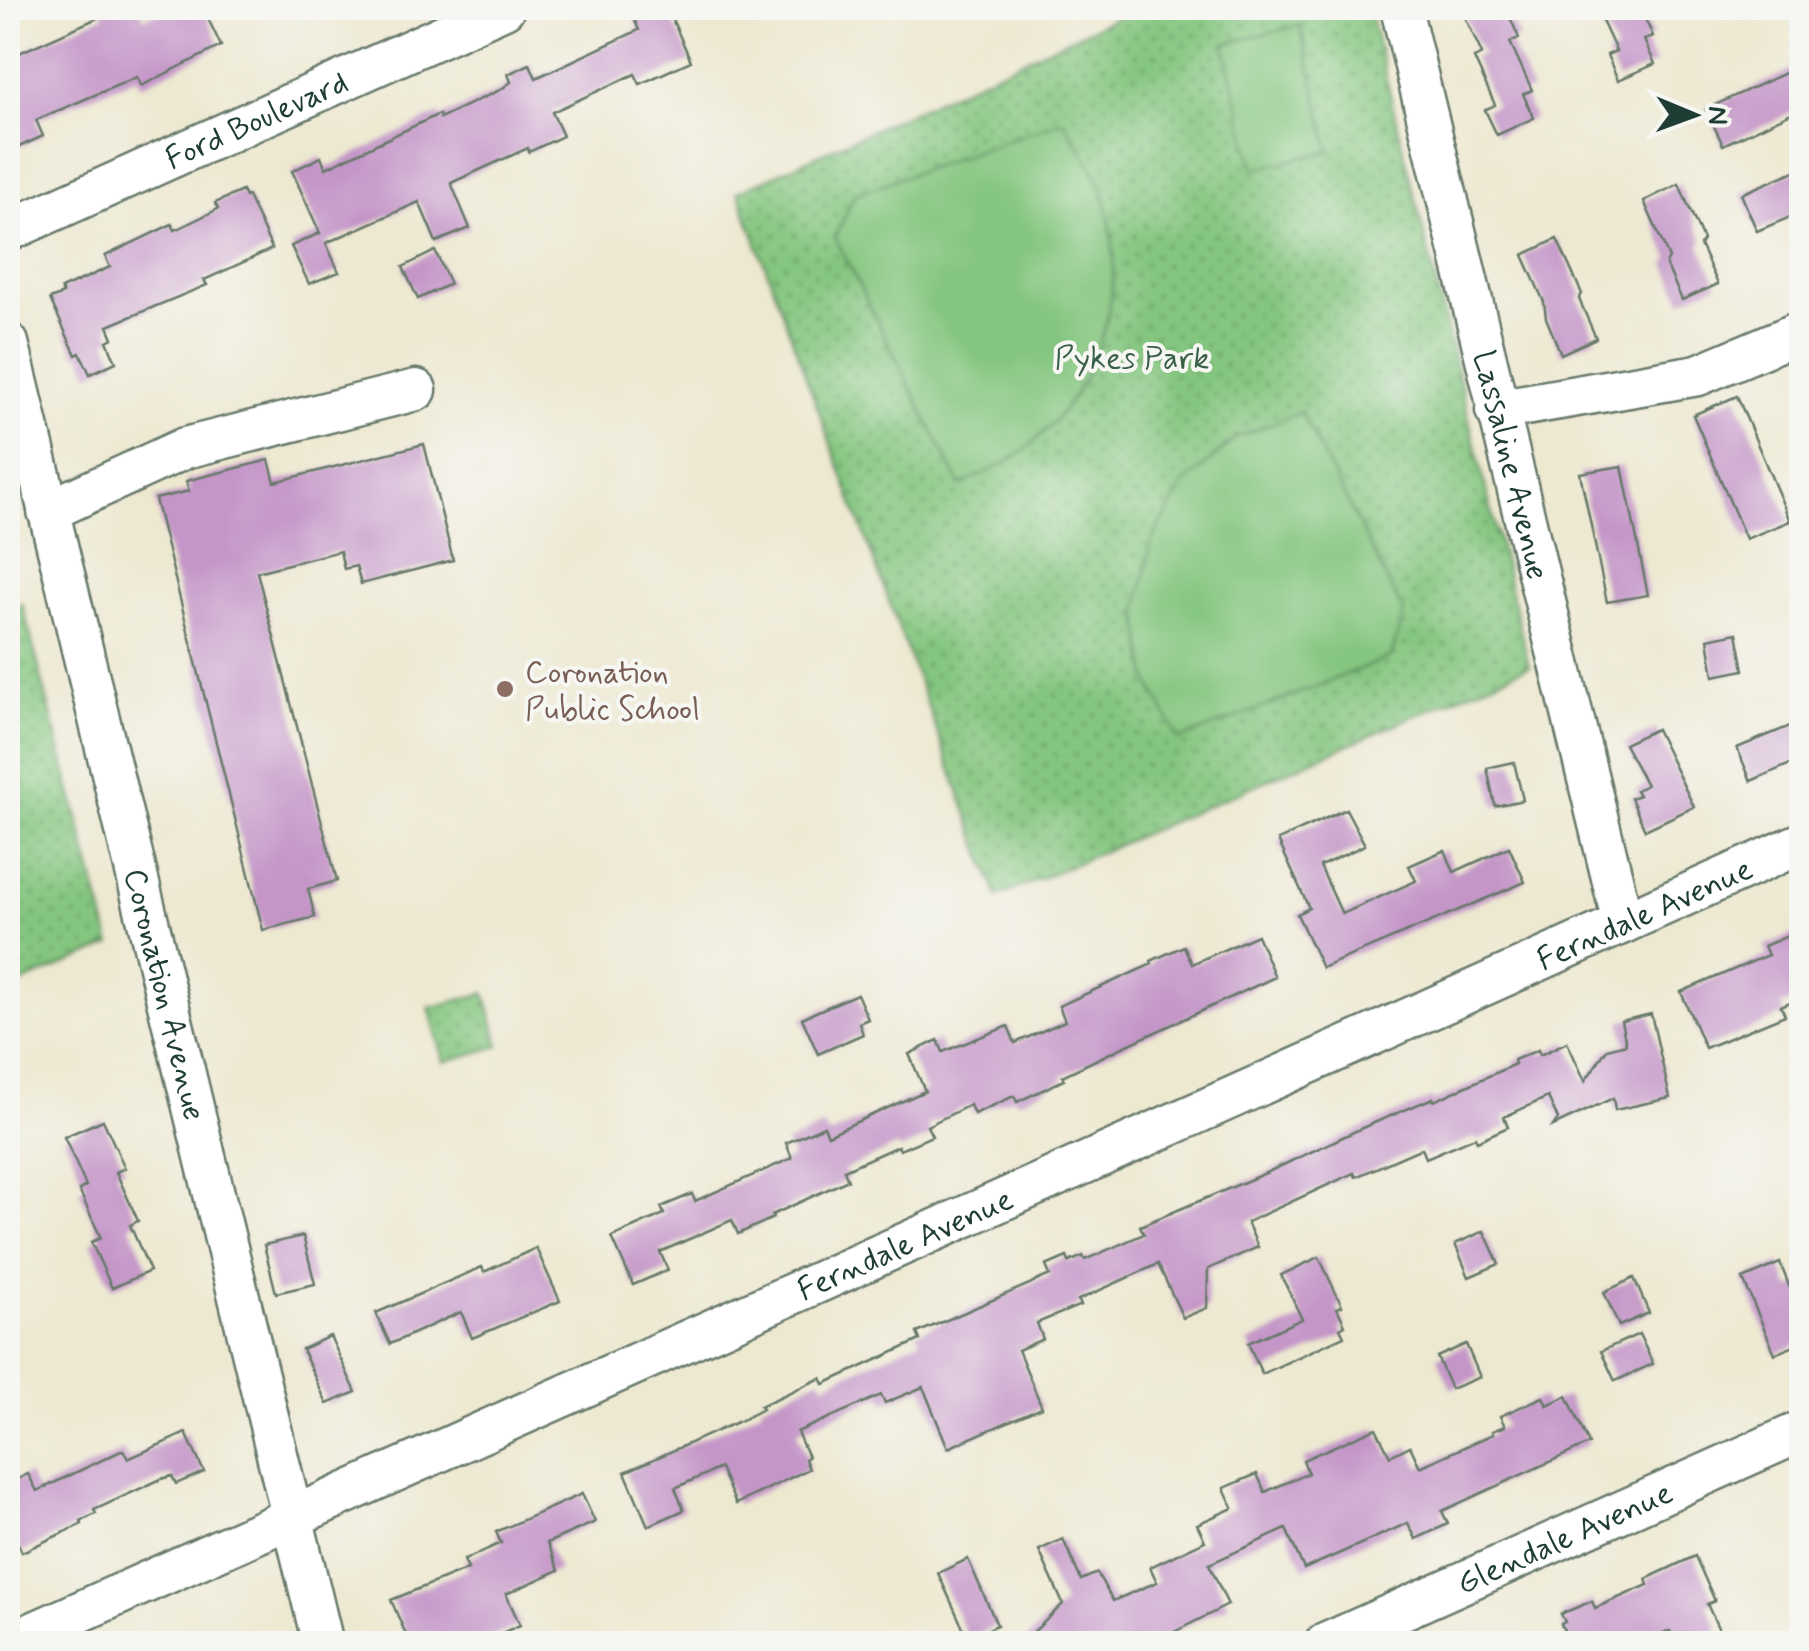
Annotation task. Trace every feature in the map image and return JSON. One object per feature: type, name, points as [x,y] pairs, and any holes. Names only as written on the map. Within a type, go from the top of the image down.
[{"type":"street","name":"Ford Boulevard","points":[[8,230],[504,8]]},
{"type":"street","name":"Lassaline Avenue","points":[[1400,8],[1622,924]]},
{"type":"street","points":[[1496,410],[1698,375],[1802,331]]},
{"type":"street","name":"Coronation Avenue","points":[[8,343],[323,1644]]},
{"type":"street","points":[[48,510],[185,448],[416,390]]},
{"type":"street","name":"Ferndale Avenue","points":[[8,1644],[1802,844]]},
{"type":"street","name":"Glendale Avenue","points":[[1326,1644],[1802,1431]]},
{"type":"green space","name":"Pykes Park","points":[[1136,8],[1369,8],[1529,666],[998,897],[738,192]]},
{"type":"green space","points":[[1300,25],[1330,151],[1254,169],[1224,44]]},
{"type":"green space","points":[[1063,120],[1098,178],[1110,222],[1112,294],[1105,329],[1075,393],[1054,422],[1020,454],[960,485],[835,237],[855,194]]},
{"type":"green space","points":[[1301,412],[1404,613],[1391,657],[1179,740],[1148,679],[1138,611],[1151,542],[1185,483],[1237,437]]},
{"type":"green space","points":[[22,603],[111,945],[8,989],[8,610]]},
{"type":"green space","points":[[485,993],[500,1046],[444,1062],[429,1008]]},
{"type":"building","points":[[101,8],[140,8],[144,18],[167,8],[203,8],[221,46],[141,86],[137,77],[36,120],[43,136],[8,152],[8,58],[104,15]]},
{"type":"building","points":[[629,8],[667,8],[691,61],[640,84],[635,74],[552,112],[563,136],[451,183],[470,228],[436,242],[419,202],[326,243],[339,272],[309,284],[291,246],[320,233],[292,171],[321,157],[326,168],[439,114],[440,118],[500,90],[511,82],[508,74],[530,64],[536,78],[639,30]]},
{"type":"building","points":[[1461,8],[1506,8],[1519,38],[1510,42],[1532,90],[1523,94],[1534,118],[1497,135],[1485,110],[1495,105],[1474,58],[1482,54]]},
{"type":"building","points":[[1596,8],[1640,8],[1653,36],[1644,40],[1655,64],[1618,80],[1607,55],[1616,51]]},
{"type":"building","points":[[1802,65],[1802,108],[1723,145],[1706,109]]},
{"type":"building","points":[[1802,168],[1802,212],[1757,231],[1741,194]]},
{"type":"building","points":[[1679,184],[1718,284],[1682,300],[1644,201]]},
{"type":"building","points":[[242,191],[248,196],[272,249],[204,280],[207,285],[108,326],[113,338],[107,341],[116,362],[90,374],[80,353],[76,355],[50,299],[63,294],[61,289],[110,267],[105,256],[172,224],[175,230],[218,209],[215,203]]},
{"type":"building","points":[[1557,239],[1582,294],[1579,299],[1596,338],[1561,354],[1523,255]]},
{"type":"building","points":[[435,251],[450,284],[418,299],[403,267]]},
{"type":"building","points":[[1737,396],[1790,521],[1746,539],[1693,415]]},
{"type":"building","points":[[424,444],[453,560],[361,584],[356,566],[344,569],[340,551],[257,572],[337,881],[308,889],[315,917],[263,930],[155,499],[189,491],[186,481],[269,460],[275,482]]},
{"type":"building","points":[[1622,466],[1648,595],[1607,602],[1580,473]]},
{"type":"building","points":[[1737,633],[1744,670],[1714,676],[1708,639]]},
{"type":"building","points":[[1802,721],[1802,759],[1751,781],[1737,748]]},
{"type":"building","points":[[1656,729],[1694,807],[1645,830],[1631,798],[1646,785],[1624,744]]},
{"type":"building","points":[[1514,762],[1523,800],[1495,806],[1487,768]]},
{"type":"building","points":[[1346,809],[1365,845],[1320,866],[1342,914],[1416,881],[1409,866],[1445,850],[1454,872],[1509,847],[1525,882],[1322,968],[1297,914],[1309,908],[1278,840]]},
{"type":"building","points":[[1802,930],[1802,997],[1781,1006],[1785,1015],[1705,1048],[1681,992],[1768,955],[1764,946]]},
{"type":"building","points":[[1257,935],[1275,977],[1062,1076],[1064,1080],[1017,1102],[1014,1096],[974,1114],[970,1105],[927,1126],[932,1136],[844,1170],[848,1180],[738,1234],[732,1220],[660,1252],[668,1270],[633,1285],[612,1237],[664,1214],[661,1207],[692,1194],[695,1201],[792,1158],[786,1143],[824,1126],[828,1135],[925,1091],[909,1054],[938,1040],[943,1052],[1008,1026],[1015,1043],[1065,1021],[1059,1006],[1184,946],[1192,964]]},
{"type":"building","points":[[857,994],[868,1019],[859,1023],[863,1034],[818,1054],[802,1018]]},
{"type":"building","points":[[1651,1014],[1670,1098],[1615,1110],[1613,1098],[1553,1126],[1558,1119],[1548,1097],[1504,1117],[1508,1127],[1477,1141],[1475,1137],[1426,1158],[1422,1148],[1356,1177],[1354,1173],[1247,1222],[1258,1247],[1208,1269],[1207,1308],[1183,1318],[1158,1264],[1078,1300],[1081,1305],[1037,1323],[1043,1339],[1018,1350],[1042,1407],[948,1448],[923,1387],[885,1403],[881,1395],[797,1432],[809,1469],[736,1504],[720,1468],[675,1488],[684,1510],[648,1526],[625,1472],[744,1419],[762,1409],[760,1406],[821,1378],[824,1384],[920,1340],[917,1333],[1050,1275],[1046,1266],[1067,1257],[1069,1262],[1083,1256],[1085,1260],[1144,1234],[1140,1226],[1362,1128],[1433,1098],[1434,1101],[1538,1050],[1540,1055],[1567,1042],[1585,1081],[1607,1049],[1626,1044],[1621,1021]]},
{"type":"building","points":[[103,1120],[125,1168],[116,1172],[138,1221],[130,1225],[150,1271],[112,1288],[91,1242],[101,1238],[79,1190],[86,1186],[64,1137]]},
{"type":"building","points":[[1484,1231],[1499,1264],[1469,1277],[1455,1244]]},
{"type":"building","points":[[303,1236],[315,1284],[276,1293],[264,1245]]},
{"type":"building","points":[[536,1248],[560,1301],[472,1338],[461,1312],[390,1344],[376,1313]]},
{"type":"building","points":[[1319,1257],[1342,1306],[1337,1308],[1345,1325],[1340,1328],[1344,1336],[1262,1374],[1248,1343],[1302,1319],[1281,1275]]},
{"type":"building","points":[[1780,1263],[1790,1288],[1802,1283],[1802,1343],[1775,1354],[1743,1279]]},
{"type":"building","points":[[1634,1278],[1649,1313],[1619,1326],[1604,1292]]},
{"type":"building","points":[[1639,1334],[1653,1364],[1615,1381],[1601,1351]]},
{"type":"building","points":[[330,1336],[356,1392],[327,1404],[302,1349]]},
{"type":"building","points":[[1466,1344],[1480,1377],[1451,1389],[1437,1357]]},
{"type":"building","points":[[1567,1396],[1589,1444],[1442,1511],[1448,1524],[1416,1539],[1408,1523],[1304,1569],[1286,1529],[1209,1564],[1228,1605],[1150,1644],[1021,1644],[1063,1604],[1039,1550],[1063,1539],[1081,1580],[1097,1573],[1113,1601],[1157,1582],[1150,1567],[1205,1541],[1197,1524],[1233,1508],[1224,1488],[1257,1474],[1265,1492],[1308,1473],[1303,1460],[1376,1428],[1390,1456],[1410,1446],[1420,1467],[1493,1434],[1492,1431],[1505,1426],[1500,1416],[1543,1397],[1547,1405]]},
{"type":"building","points":[[186,1433],[204,1472],[176,1484],[172,1476],[161,1479],[94,1510],[96,1514],[81,1521],[82,1524],[22,1552],[8,1521],[8,1484],[28,1474],[37,1491],[123,1450],[128,1459]]},
{"type":"building","points":[[582,1494],[595,1522],[547,1543],[559,1570],[506,1594],[520,1625],[477,1644],[410,1644],[391,1600],[468,1569],[464,1560],[501,1543],[496,1532]]},
{"type":"building","points":[[1695,1556],[1715,1601],[1707,1604],[1719,1630],[1689,1644],[1675,1644],[1670,1631],[1641,1644],[1570,1644],[1561,1614],[1592,1601],[1595,1608],[1648,1585],[1646,1579]]},
{"type":"building","points":[[968,1559],[997,1625],[968,1639],[938,1573]]},
{"type":"place","name":"Coronation Public School","points":[[505,689]]}]
